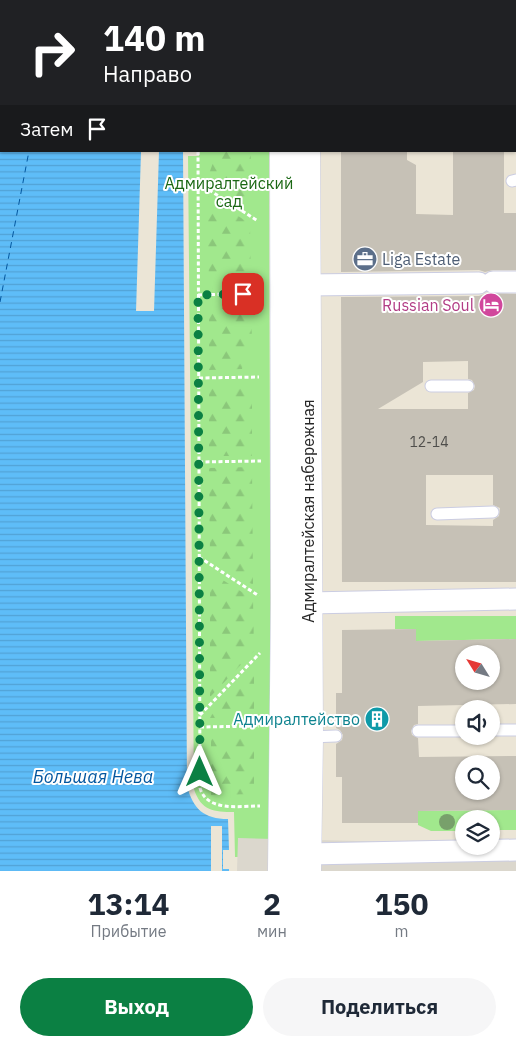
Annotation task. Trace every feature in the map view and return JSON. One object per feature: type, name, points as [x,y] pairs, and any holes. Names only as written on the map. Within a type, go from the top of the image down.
[{"type":"main road","name":"Адмиралтейская набережная","points":[[282,871],[285,601],[284,152]]},
{"type":"main road","name":"Адмиралтейская набережная","points":[[306,152],[308,603],[322,736],[307,863]]},
{"type":"street","points":[[307,285],[516,282]]},
{"type":"street","points":[[308,603],[516,599]]},
{"type":"street","points":[[307,863],[516,850]]},
{"type":"lane","points":[[432,386],[468,386]]},
{"type":"lane","points":[[437,514],[493,512]]},
{"type":"lane","points":[[500,730],[516,730]]},
{"type":"lane","points":[[418,731],[455,731]]},
{"type":"path","points":[[198,152],[200,788],[205,799],[217,805],[262,806]]},
{"type":"path","points":[[198,183],[258,222]]},
{"type":"path","points":[[198,295],[258,293]]},
{"type":"path","points":[[199,378],[260,377]]},
{"type":"path","points":[[199,462],[261,461]]},
{"type":"path","points":[[199,558],[262,597]]},
{"type":"path","points":[[199,715],[262,651]]},
{"type":"path","points":[[200,727],[262,726]]},
{"type":"green space","name":"Адмиралтейский сад","points":[[200,152],[269,152],[271,857],[235,857],[234,812],[209,809],[200,802],[194,789],[188,156],[199,156]]},
{"type":"green space","points":[[217,152],[251,152],[250,205],[208,177]]},
{"type":"green space","points":[[207,195],[250,224],[251,288],[209,289]]},
{"type":"green space","points":[[209,301],[251,301],[252,347],[246,353],[242,369],[209,370]]},
{"type":"green space","points":[[209,385],[242,385],[243,392],[252,403],[252,456],[209,456]]},
{"type":"green space","points":[[252,467],[253,585],[210,558],[209,468]]},
{"type":"green space","points":[[210,572],[253,599],[254,651],[210,697]]},
{"type":"green space","points":[[395,616],[516,616],[516,639],[416,641],[416,629],[395,629]]},
{"type":"green space","points":[[254,668],[254,717],[210,718],[211,712]]},
{"type":"green space","points":[[211,736],[254,736],[254,794],[211,795]]},
{"type":"green space","points":[[500,810],[516,810],[516,830],[500,830]]},
{"type":"green space","points":[[418,811],[455,811],[455,831],[431,831],[418,825]]},
{"type":"shaded area","points":[[238,838],[455,843],[455,855],[500,855],[500,845],[516,845],[516,871],[237,871]]},
{"type":"water","name":"Большая Нева","points":[[0,152],[183,152],[187,786],[196,807],[206,815],[228,819],[229,850],[223,850],[223,869],[229,869],[229,871],[0,871]]},
{"type":"pier","points":[[141,152],[159,152],[154,311],[136,311]]},
{"type":"pier","points":[[211,826],[222,826],[222,871],[211,871]]},
{"type":"building","points":[[341,152],[407,152],[407,160],[416,165],[416,214],[453,215],[453,152],[504,152],[504,213],[516,213],[516,270],[485,272],[479,270],[341,272]]},
{"type":"building","points":[[487,293],[516,294],[516,582],[342,582],[341,297],[479,296]],"holes":[[[468,361],[468,379],[472,380],[475,386],[474,390],[468,393],[468,409],[378,409],[423,382],[423,362]],[[426,475],[493,475],[493,505],[500,508],[499,516],[493,520],[493,526],[426,525]]]},
{"type":"building","name":"Адмиралтейство","points":[[416,629],[416,641],[516,639],[516,704],[500,704],[500,700],[455,700],[455,705],[418,706],[418,724],[414,725],[411,731],[412,735],[418,738],[419,757],[455,757],[455,800],[500,800],[500,756],[516,756],[516,810],[418,811],[418,823],[342,823],[342,777],[336,777],[336,744],[342,740],[343,735],[336,728],[336,693],[342,693],[342,630]]},
{"type":"ferry route","points":[[0,302],[29,152]]},
{"type":"place","name":"Liga Estate","points":[[365,259]]},
{"type":"place","name":"Russian Soul","points":[[491,305]]},
{"type":"place","name":"Адмиралтейство","points":[[377,719]]},
{"type":"route","points":[[200,772],[198,295],[243,294]]}]
